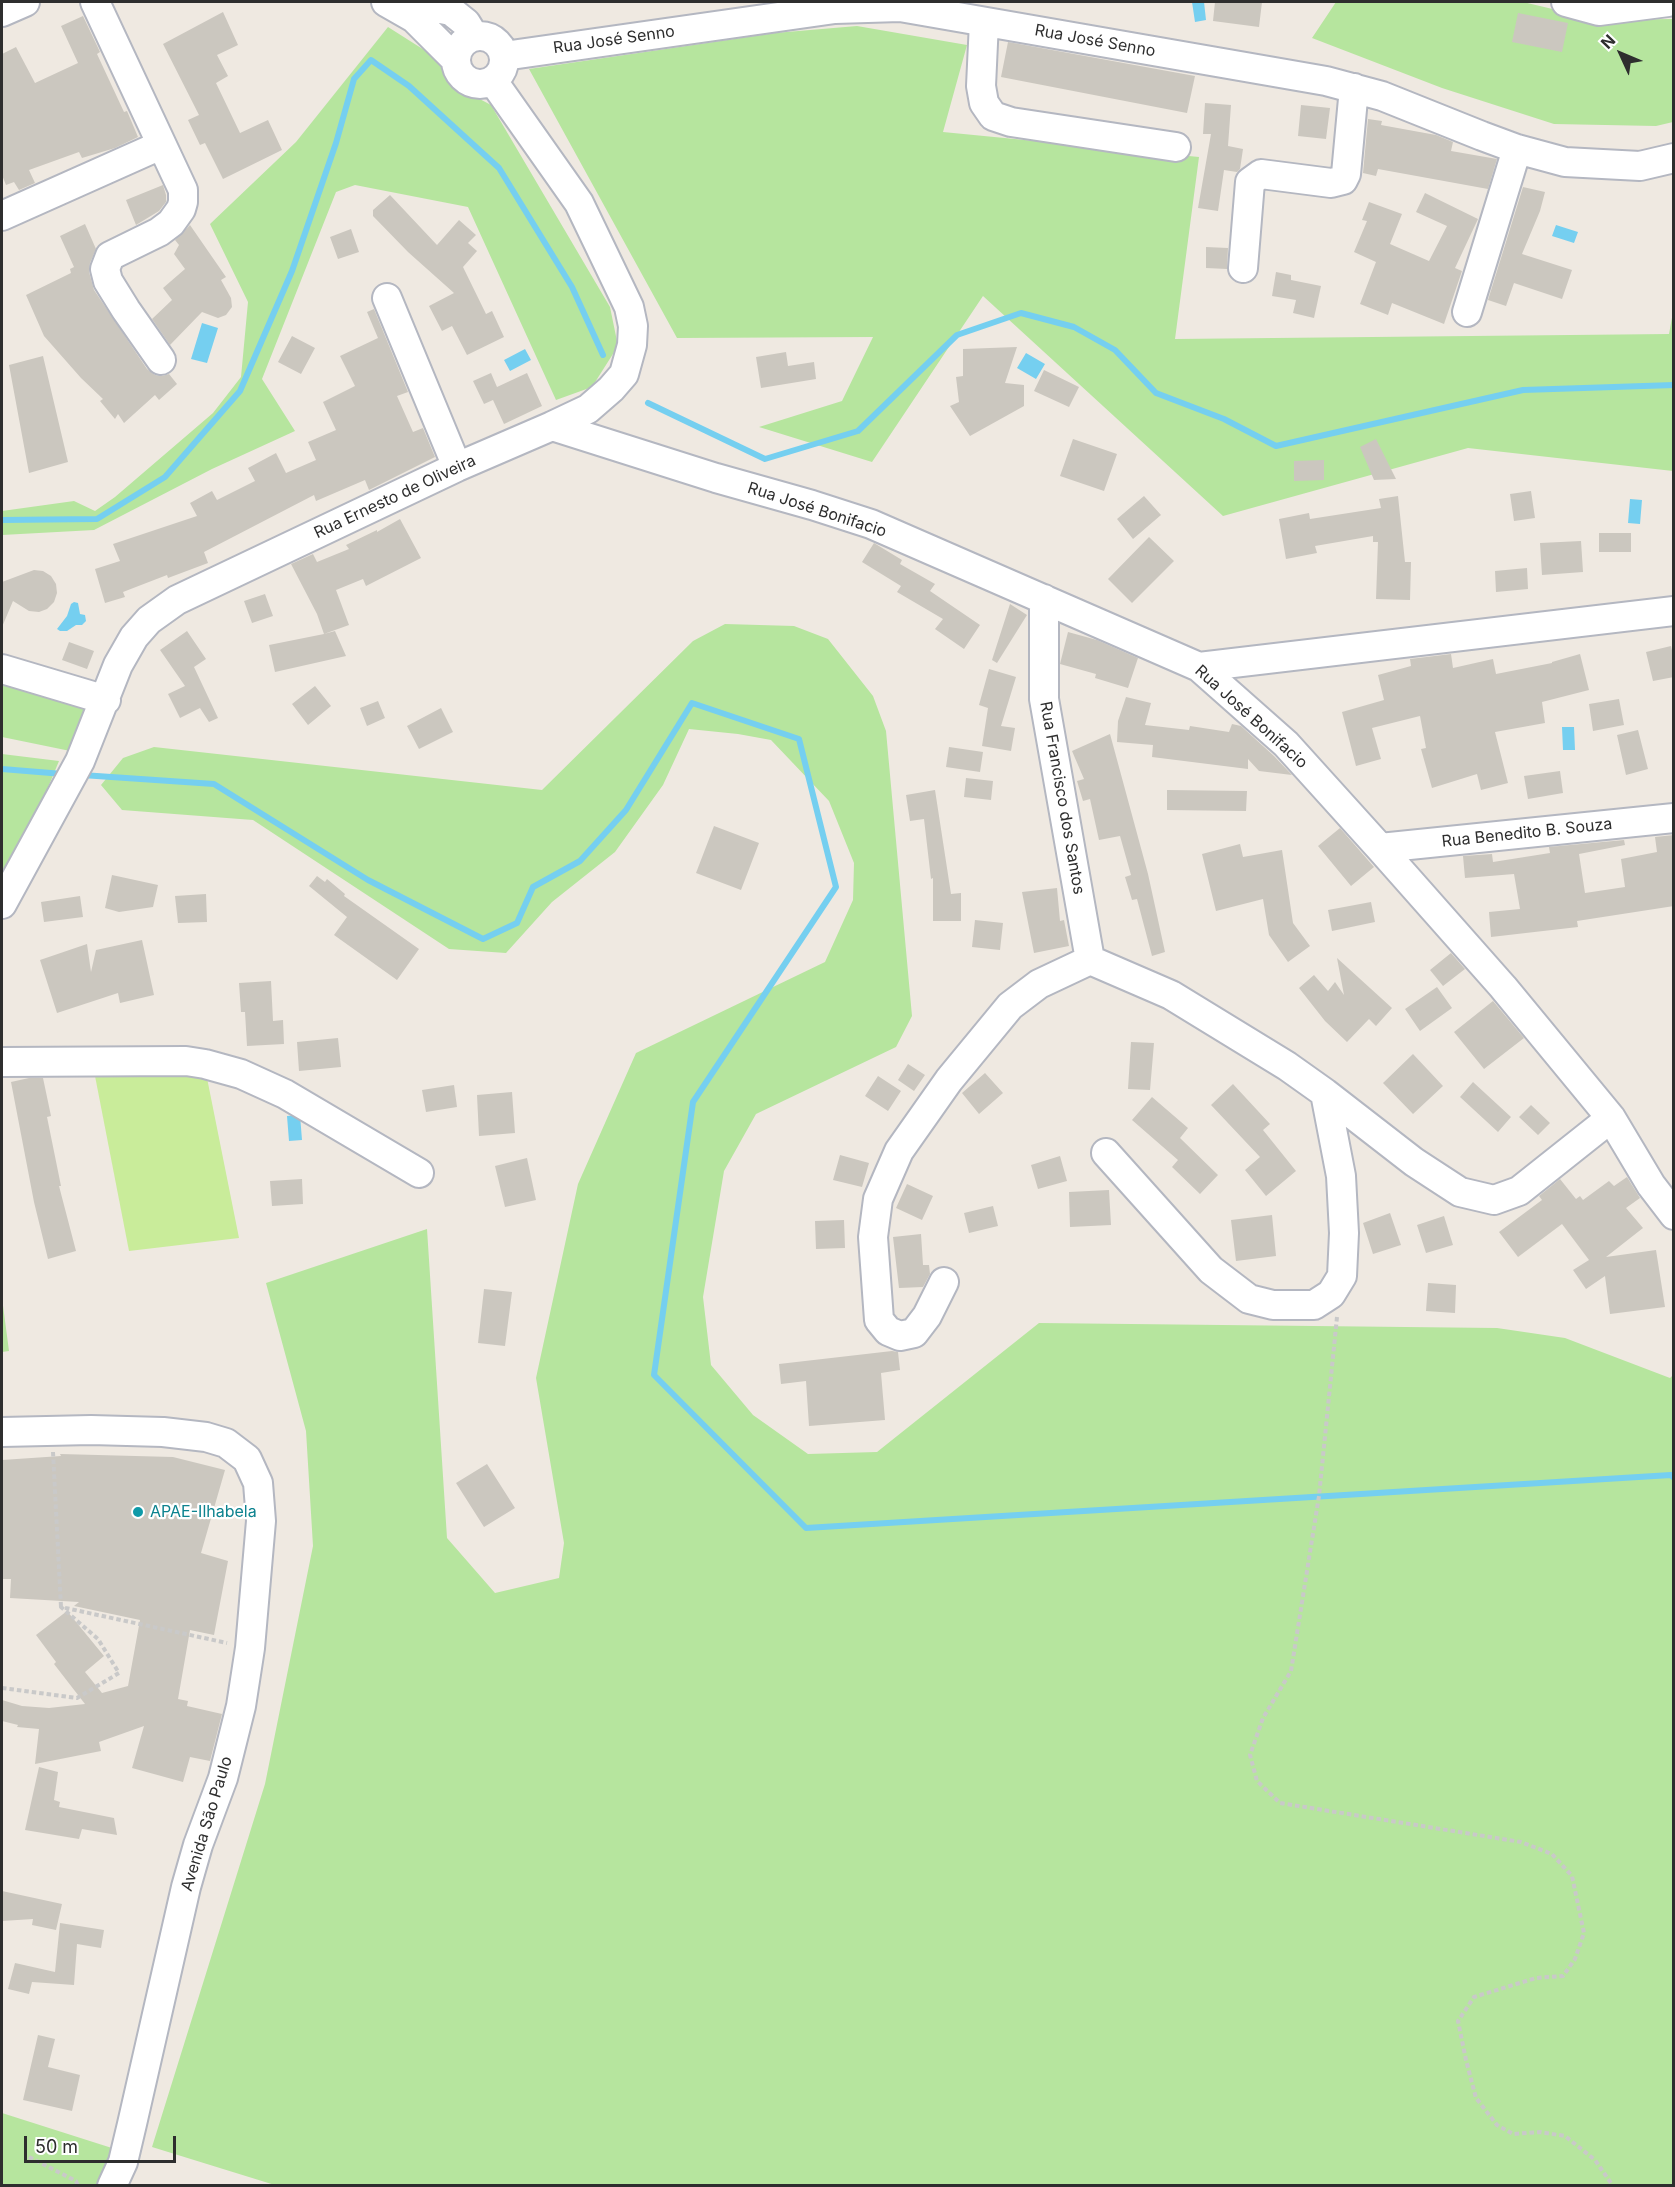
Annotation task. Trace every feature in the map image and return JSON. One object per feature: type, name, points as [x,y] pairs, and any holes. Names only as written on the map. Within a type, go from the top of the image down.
[{"type":"street","points":[[2,12],[26,2]]},
{"type":"street","points":[[95,2],[183,190],[181,209],[171,223],[159,232],[110,256],[105,269],[108,281],[161,360]]},
{"type":"street","points":[[386,2],[414,18],[456,60]]},
{"type":"street","points":[[406,2],[459,6],[474,36]]},
{"type":"street","points":[[1566,2],[1599,11],[1668,2]]},
{"type":"street","name":"Rua José Senno","points":[[499,68],[834,5],[900,7],[1314,79],[1354,88],[1382,96],[1517,149],[1565,162],[1640,166],[1674,158]]},
{"type":"street","points":[[984,22],[981,86],[984,103],[993,117],[1011,122],[1176,147]]},
{"type":"street","points":[[474,36],[482,36],[497,42],[499,68],[485,84],[468,81],[457,69],[456,60],[461,45],[474,36]]},
{"type":"street","name":"Rua Ernesto de Oliveira","points":[[2,904],[67,788],[106,700],[118,665],[134,637],[149,620],[177,600],[457,467],[588,409],[624,374],[632,345],[633,326],[629,307],[579,203],[499,68]]},
{"type":"street","points":[[1244,268],[1249,187],[1254,178],[1261,174],[1331,183],[1343,180],[1346,174],[1354,88]]},
{"type":"street","points":[[2,216],[161,145]]},
{"type":"street","points":[[1467,312],[1517,149]]},
{"type":"street","points":[[387,298],[457,467]]},
{"type":"street","name":"Rua José Bonifacio","points":[[552,426],[871,524],[1199,667],[1286,744],[1503,987],[1611,1118],[1652,1185],[1674,1215]]},
{"type":"street","name":"Rua Francisco dos Santos","points":[[1044,599],[1044,699],[1090,960]]},
{"type":"street","points":[[1199,667],[1674,611]]},
{"type":"street","points":[[2,669],[106,700]]},
{"type":"street","name":"Rua Benedito B. Souza","points":[[1380,848],[1674,818]]},
{"type":"street","points":[[944,1282],[927,1316],[914,1333],[900,1336],[888,1331],[879,1320],[876,1298],[874,1227],[878,1199],[899,1151],[949,1080],[1010,1006],[1039,984],[1090,960],[1171,995],[1287,1066],[1414,1162],[1460,1192],[1494,1200],[1519,1191],[1611,1118]]},
{"type":"street","points":[[2,1062],[186,1061],[205,1064],[241,1074],[285,1094],[419,1173]]},
{"type":"street","points":[[1106,1153],[1211,1270],[1249,1299],[1273,1305],[1314,1305],[1331,1294],[1342,1276],[1344,1233],[1341,1176],[1325,1093]]},
{"type":"street","points":[[2,1432],[52,1430]]},
{"type":"street","name":"Avenida São Paulo","points":[[52,1430],[163,1432],[206,1437],[226,1443],[247,1459],[258,1483],[261,1521],[250,1648],[241,1706],[223,1778],[198,1845],[186,1887],[123,2162],[112,2186]]},
{"type":"path","points":[[1342,1276],[1319,1496],[1291,1671],[1263,1718],[1250,1755],[1257,1781],[1280,1803],[1521,1842],[1552,1854],[1572,1876],[1584,1933],[1575,1959],[1563,1976],[1536,1978],[1474,1997],[1458,2021],[1476,2098],[1497,2125],[1513,2134],[1540,2133],[1565,2136],[1595,2160],[1613,2186]]},
{"type":"path","points":[[2,1688],[76,1698],[119,1673],[98,1639],[61,1607],[52,1430]]},
{"type":"path","points":[[61,1607],[250,1648]]},
{"type":"path","points":[[29,2157],[76,2181],[78,2186]]},
{"type":"green space","points":[[1336,2],[1523,2],[1599,20],[1673,19],[1673,122],[1656,126],[1554,124],[1442,88],[1312,38]]},
{"type":"green space","points":[[857,26],[967,45],[943,132],[1199,157],[1175,339],[1669,334],[1673,312],[1673,471],[1468,448],[1223,516],[983,296],[872,462],[759,427],[842,401],[873,337],[677,338],[529,69],[775,33]]},
{"type":"green space","points":[[388,27],[440,60],[457,87],[491,105],[610,307],[618,346],[592,387],[556,400],[468,207],[355,185],[336,192],[262,379],[295,431],[212,469],[94,530],[2,535],[2,511],[74,501],[95,511],[115,497],[213,413],[241,377],[248,302],[210,224],[296,142]]},
{"type":"green space","points":[[725,624],[794,626],[828,639],[873,696],[886,731],[912,1016],[896,1047],[756,1114],[724,1171],[703,1297],[711,1365],[753,1415],[808,1454],[877,1452],[1039,1323],[1497,1328],[1565,1338],[1670,1378],[1673,1375],[1673,2185],[278,2186],[152,2147],[265,1784],[313,1546],[306,1431],[266,1283],[427,1229],[447,1538],[495,1593],[559,1578],[564,1543],[536,1378],[578,1184],[636,1053],[825,962],[853,900],[854,863],[829,801],[771,740],[689,729],[663,785],[615,852],[552,902],[506,953],[449,949],[253,820],[122,810],[101,785],[123,758],[154,747],[542,790],[693,641]]},
{"type":"green space","points":[[2,677],[98,703],[80,753],[2,737]]},
{"type":"green space","points":[[2,754],[59,761],[27,838],[2,887]]},
{"type":"green space","points":[[206,1073],[239,1238],[129,1251],[95,1076]]},
{"type":"green space","points":[[2,1298],[9,1351],[2,1352]]},
{"type":"green space","points":[[2,2113],[115,2149],[100,2185],[2,2186]]},
{"type":"water","points":[[1192,2],[1204,2],[1206,20],[1195,22]]},
{"type":"water","points":[[1556,225],[1578,232],[1574,243],[1552,236]]},
{"type":"water","points":[[202,323],[218,328],[207,363],[191,359]]},
{"type":"water","points":[[525,349],[531,360],[510,371],[504,360]]},
{"type":"water","points":[[1026,353],[1045,364],[1036,379],[1017,368]]},
{"type":"water","points":[[1630,499],[1642,500],[1640,524],[1628,523]]},
{"type":"water","points":[[74,602],[78,603],[80,614],[85,615],[86,621],[67,631],[60,631],[57,629]]},
{"type":"water","points":[[1562,727],[1574,727],[1575,750],[1563,750]]},
{"type":"water","points":[[300,1115],[302,1140],[289,1141],[287,1116]]},
{"type":"building","points":[[1215,2],[1262,2],[1259,27],[1213,21]]},
{"type":"building","points":[[223,12],[238,45],[217,55],[228,76],[216,83],[240,133],[268,120],[282,150],[223,179],[205,143],[200,145],[188,120],[199,115],[163,44]]},
{"type":"building","points":[[1518,13],[1568,23],[1562,52],[1512,42]]},
{"type":"building","points":[[83,16],[100,52],[97,54],[138,137],[115,148],[82,158],[79,152],[29,170],[35,183],[19,190],[14,182],[6,185],[2,175],[2,54],[16,47],[35,83],[78,63],[61,26]]},
{"type":"building","points":[[1008,42],[1195,76],[1187,113],[1001,77]]},
{"type":"building","points":[[1205,103],[1231,105],[1228,146],[1243,149],[1240,169],[1237,172],[1224,170],[1218,211],[1198,208],[1211,134],[1203,134]]},
{"type":"building","points":[[1301,105],[1330,108],[1326,139],[1298,136]]},
{"type":"building","points":[[1368,119],[1382,121],[1381,125],[1436,135],[1453,142],[1451,151],[1497,159],[1488,189],[1378,169],[1376,176],[1363,173]]},
{"type":"building","points":[[163,185],[166,202],[159,211],[136,225],[126,200]]},
{"type":"building","points":[[1523,187],[1545,192],[1540,211],[1522,254],[1572,270],[1562,299],[1514,283],[1506,306],[1488,300]]},
{"type":"building","points":[[1425,193],[1478,219],[1455,268],[1462,271],[1444,324],[1392,303],[1388,315],[1360,304],[1376,262],[1354,252],[1367,221],[1362,220],[1369,202],[1402,214],[1390,244],[1429,261],[1447,226],[1416,212]]},
{"type":"building","points":[[390,195],[437,245],[459,220],[476,235],[468,243],[477,251],[463,267],[486,314],[492,311],[504,337],[467,355],[452,326],[442,331],[429,306],[454,293],[408,252],[373,216],[373,210]]},
{"type":"building","points":[[85,224],[96,249],[89,272],[94,290],[147,369],[155,375],[169,374],[177,384],[159,400],[155,395],[124,423],[118,414],[115,419],[100,401],[103,399],[44,336],[26,295],[71,273],[70,269],[74,267],[60,236]]},
{"type":"building","points":[[190,225],[226,277],[221,280],[231,298],[232,307],[226,315],[218,318],[202,312],[170,345],[152,319],[172,300],[163,288],[185,269],[174,254],[179,245],[175,240]]},
{"type":"building","points":[[351,229],[359,252],[338,259],[330,237]]},
{"type":"building","points":[[1206,247],[1228,248],[1227,269],[1206,268]]},
{"type":"building","points":[[1276,272],[1291,275],[1291,280],[1321,286],[1314,318],[1293,313],[1296,300],[1272,296]]},
{"type":"building","points":[[374,309],[408,392],[397,396],[413,432],[423,428],[435,457],[369,490],[365,480],[316,501],[314,495],[204,552],[208,563],[168,578],[167,575],[123,592],[125,597],[105,603],[95,569],[120,561],[113,544],[197,516],[190,503],[212,491],[217,500],[255,481],[248,468],[276,453],[286,473],[316,460],[308,442],[336,430],[323,402],[355,386],[340,356],[378,338],[367,312]]},
{"type":"building","points":[[292,336],[315,348],[301,374],[278,362]]},
{"type":"building","points":[[1017,347],[1005,383],[1024,385],[1024,406],[970,436],[950,406],[959,402],[956,377],[963,376],[963,349]]},
{"type":"building","points":[[786,352],[788,366],[814,362],[816,379],[761,388],[756,357]]},
{"type":"building","points":[[43,356],[68,462],[29,473],[9,365]]},
{"type":"building","points":[[1044,370],[1079,387],[1069,407],[1034,391]]},
{"type":"building","points":[[491,373],[497,387],[527,373],[542,406],[504,424],[493,400],[484,404],[473,381]]},
{"type":"building","points":[[1073,439],[1117,454],[1104,491],[1060,476]]},
{"type":"building","points":[[1376,439],[1396,479],[1374,480],[1360,447]]},
{"type":"building","points":[[1324,460],[1324,480],[1294,481],[1294,461]]},
{"type":"building","points":[[1531,491],[1535,518],[1514,521],[1510,494]]},
{"type":"building","points":[[1144,496],[1161,515],[1133,539],[1117,519]]},
{"type":"building","points":[[1398,496],[1405,562],[1411,562],[1410,600],[1376,599],[1378,542],[1373,542],[1373,536],[1315,546],[1317,553],[1286,559],[1279,519],[1309,513],[1310,519],[1381,508],[1379,499]]},
{"type":"building","points":[[400,519],[421,558],[366,586],[363,579],[336,590],[349,625],[324,634],[317,614],[291,564],[313,554],[317,562],[349,549],[346,545]]},
{"type":"building","points":[[1599,533],[1631,533],[1631,552],[1599,552]]},
{"type":"building","points":[[1149,537],[1174,561],[1132,603],[1108,579]]},
{"type":"building","points":[[1581,541],[1583,572],[1542,575],[1540,543]]},
{"type":"building","points":[[874,543],[902,560],[900,564],[935,584],[930,591],[980,625],[964,649],[935,629],[943,619],[897,592],[901,586],[862,562]]},
{"type":"building","points":[[1527,568],[1528,589],[1496,592],[1495,571]]},
{"type":"building","points":[[34,570],[43,571],[51,576],[56,584],[57,593],[54,602],[47,609],[39,612],[29,611],[13,601],[2,627],[2,582]]},
{"type":"building","points":[[265,594],[273,616],[252,623],[244,601]]},
{"type":"building","points":[[1010,604],[1027,615],[997,663],[992,660]]},
{"type":"building","points":[[187,631],[206,659],[194,667],[218,718],[209,722],[200,708],[180,718],[168,694],[185,686],[160,650]]},
{"type":"building","points":[[335,631],[346,656],[275,672],[269,645]]},
{"type":"building","points":[[1068,632],[1097,640],[1138,658],[1128,688],[1095,678],[1096,674],[1060,664]]},
{"type":"building","points":[[69,642],[94,651],[87,669],[62,660]]},
{"type":"building","points":[[1671,646],[1674,677],[1653,681],[1646,652]]},
{"type":"building","points":[[1451,654],[1453,668],[1493,659],[1496,674],[1552,663],[1580,654],[1589,690],[1542,702],[1545,723],[1495,732],[1508,783],[1481,790],[1477,774],[1432,788],[1421,749],[1426,748],[1420,716],[1372,728],[1381,759],[1356,766],[1342,712],[1384,700],[1378,675],[1411,666],[1410,659]]},
{"type":"building","points":[[989,669],[1016,677],[1001,726],[1015,728],[1011,751],[982,746],[988,708],[979,705]]},
{"type":"building","points":[[315,686],[331,706],[308,725],[292,704]]},
{"type":"building","points":[[1126,697],[1151,703],[1145,725],[1189,730],[1190,726],[1229,732],[1232,724],[1241,726],[1292,775],[1259,771],[1248,759],[1248,769],[1152,757],[1153,745],[1117,742],[1118,721]]},
{"type":"building","points":[[1619,699],[1624,725],[1593,731],[1589,704]]},
{"type":"building","points":[[378,701],[385,718],[367,726],[360,708]]},
{"type":"building","points":[[441,708],[453,732],[419,749],[407,726]]},
{"type":"building","points":[[1638,730],[1648,769],[1626,775],[1617,735]]},
{"type":"building","points":[[1110,734],[1148,874],[1165,952],[1152,956],[1137,899],[1132,900],[1125,877],[1131,875],[1120,836],[1099,840],[1090,799],[1083,801],[1077,781],[1084,779],[1072,751]]},
{"type":"building","points":[[949,747],[983,752],[980,772],[946,767]]},
{"type":"building","points":[[1560,771],[1563,793],[1528,799],[1524,776]]},
{"type":"building","points":[[966,778],[993,781],[991,800],[964,797]]},
{"type":"building","points":[[935,790],[951,894],[961,893],[961,921],[933,921],[933,878],[931,879],[924,819],[910,821],[906,795]]},
{"type":"building","points":[[1167,790],[1247,791],[1246,811],[1167,810]]},
{"type":"building","points":[[714,826],[759,843],[741,890],[696,873]]},
{"type":"building","points":[[1340,828],[1374,867],[1351,886],[1318,846]]},
{"type":"building","points":[[1674,835],[1674,906],[1577,921],[1578,927],[1491,937],[1489,912],[1520,909],[1514,874],[1465,878],[1463,856],[1492,854],[1493,862],[1550,853],[1549,847],[1624,840],[1625,845],[1579,854],[1585,893],[1625,887],[1621,859],[1657,852],[1655,837]]},
{"type":"building","points":[[1240,844],[1243,857],[1282,850],[1293,923],[1310,946],[1288,962],[1269,935],[1263,899],[1216,911],[1202,854]]},
{"type":"building","points":[[112,875],[158,885],[153,907],[119,912],[105,908]]},
{"type":"building","points":[[317,876],[325,882],[327,879],[345,894],[344,896],[419,949],[397,980],[334,935],[347,917],[309,886]]},
{"type":"building","points":[[1057,888],[1060,921],[1064,920],[1069,946],[1034,953],[1022,892]]},
{"type":"building","points":[[206,894],[207,922],[178,923],[175,896]]},
{"type":"building","points":[[80,896],[83,917],[44,922],[41,902]]},
{"type":"building","points":[[1371,902],[1375,922],[1332,931],[1328,910]]},
{"type":"building","points":[[975,920],[1003,923],[1000,950],[972,947]]},
{"type":"building","points":[[142,940],[154,995],[120,1003],[118,993],[57,1013],[40,960],[87,944],[91,972],[96,950]]},
{"type":"building","points":[[1451,953],[1465,969],[1443,986],[1430,970]]},
{"type":"building","points":[[1337,958],[1392,1008],[1376,1026],[1369,1019],[1347,1042],[1325,1021],[1299,988],[1314,975],[1328,991],[1335,982],[1344,995]]},
{"type":"building","points":[[271,981],[273,1021],[283,1020],[284,1044],[247,1046],[245,1012],[241,1012],[239,983]]},
{"type":"building","points":[[1437,987],[1452,1008],[1420,1031],[1405,1009]]},
{"type":"building","points":[[1493,1001],[1524,1038],[1484,1069],[1454,1032]]},
{"type":"building","points":[[338,1038],[341,1067],[299,1071],[297,1042]]},
{"type":"building","points":[[1131,1042],[1154,1043],[1150,1090],[1128,1089]]},
{"type":"building","points":[[1413,1054],[1443,1086],[1413,1114],[1383,1083]]},
{"type":"building","points":[[908,1064],[925,1075],[914,1091],[898,1080]]},
{"type":"building","points":[[985,1073],[1003,1093],[979,1114],[962,1093]]},
{"type":"building","points":[[878,1076],[901,1091],[888,1111],[865,1096]]},
{"type":"building","points":[[43,1078],[51,1116],[47,1117],[61,1186],[59,1186],[76,1251],[48,1259],[34,1202],[11,1082]]},
{"type":"building","points":[[1473,1082],[1511,1117],[1498,1132],[1460,1097]]},
{"type":"building","points":[[1233,1084],[1270,1124],[1263,1130],[1296,1171],[1266,1196],[1245,1170],[1260,1157],[1211,1105]]},
{"type":"building","points":[[454,1085],[457,1107],[426,1112],[422,1090]]},
{"type":"building","points":[[512,1092],[515,1133],[479,1136],[477,1095]]},
{"type":"building","points":[[1152,1097],[1188,1128],[1180,1138],[1218,1175],[1200,1194],[1172,1167],[1178,1160],[1132,1120]]},
{"type":"building","points":[[1531,1105],[1550,1123],[1538,1135],[1519,1117]]},
{"type":"building","points":[[840,1155],[869,1163],[862,1187],[833,1180]]},
{"type":"building","points":[[1060,1156],[1067,1181],[1038,1189],[1031,1165]]},
{"type":"building","points":[[527,1158],[536,1200],[505,1207],[495,1166]]},
{"type":"building","points":[[1627,1177],[1640,1198],[1626,1208],[1643,1228],[1606,1257],[1656,1250],[1665,1307],[1610,1314],[1605,1276],[1586,1289],[1573,1270],[1589,1260],[1562,1224],[1518,1257],[1499,1232],[1542,1200],[1539,1196],[1560,1179],[1576,1199],[1580,1196],[1583,1200],[1609,1181],[1614,1186]]},
{"type":"building","points":[[302,1179],[303,1204],[272,1206],[270,1181]]},
{"type":"building","points":[[907,1184],[933,1196],[922,1220],[896,1208]]},
{"type":"building","points":[[1109,1190],[1111,1225],[1070,1227],[1069,1192]]},
{"type":"building","points":[[993,1206],[998,1226],[969,1233],[964,1213]]},
{"type":"building","points":[[1390,1213],[1401,1245],[1373,1254],[1363,1223]]},
{"type":"building","points":[[1272,1215],[1276,1256],[1236,1261],[1231,1220]]},
{"type":"building","points":[[1444,1216],[1453,1245],[1426,1253],[1417,1225]]},
{"type":"building","points":[[844,1220],[845,1248],[816,1249],[815,1221]]},
{"type":"building","points":[[921,1234],[923,1265],[929,1265],[930,1274],[923,1287],[899,1288],[893,1237]]},
{"type":"building","points":[[1428,1283],[1456,1285],[1455,1313],[1426,1311]]},
{"type":"building","points":[[484,1289],[512,1292],[505,1346],[478,1343]]},
{"type":"building","points":[[898,1352],[900,1370],[881,1373],[885,1420],[809,1426],[806,1381],[781,1384],[779,1364]]},
{"type":"building","points":[[60,1454],[173,1457],[225,1470],[201,1553],[228,1561],[214,1635],[190,1630],[178,1699],[188,1701],[187,1706],[222,1714],[210,1761],[190,1757],[183,1782],[132,1768],[144,1726],[99,1742],[101,1751],[35,1764],[39,1729],[17,1727],[18,1725],[2,1721],[2,1700],[22,1706],[49,1708],[85,1704],[54,1664],[56,1662],[36,1635],[67,1611],[104,1656],[85,1672],[102,1693],[128,1686],[140,1620],[74,1606],[79,1602],[10,1598],[11,1579],[2,1579],[2,1460],[61,1456]]},
{"type":"building","points":[[487,1464],[515,1508],[484,1527],[456,1483]]},
{"type":"building","points":[[39,1767],[58,1772],[54,1800],[60,1802],[59,1807],[114,1818],[117,1835],[82,1829],[79,1839],[25,1830]]},
{"type":"building","points":[[2,1891],[62,1904],[56,1930],[32,1925],[33,1919],[2,1921]]},
{"type":"building","points":[[60,1923],[104,1930],[101,1948],[77,1944],[74,1985],[32,1982],[29,1994],[8,1989],[15,1963],[55,1972]]},
{"type":"building","points":[[38,2035],[55,2039],[48,2067],[80,2075],[72,2111],[23,2100]]},
{"type":"waterway","points":[[2,520],[97,519],[165,477],[240,391],[292,271],[336,143],[354,79],[371,60],[409,86],[499,168],[572,287],[603,355]]},
{"type":"waterway","points":[[648,403],[765,459],[858,431],[957,335],[1021,313],[1074,327],[1115,350],[1156,393],[1224,419],[1276,446],[1523,390],[1674,385]]},
{"type":"waterway","points":[[82,775],[214,784],[368,880],[483,939],[517,923],[533,887],[580,861],[626,810],[692,703],[799,739],[836,887],[693,1102],[654,1375],[806,1528],[1671,1475],[1674,1478]]},
{"type":"waterway","points":[[2,769],[63,774]]},
{"type":"place","name":"APAE-Ilhabela","points":[[138,1512]]}]
